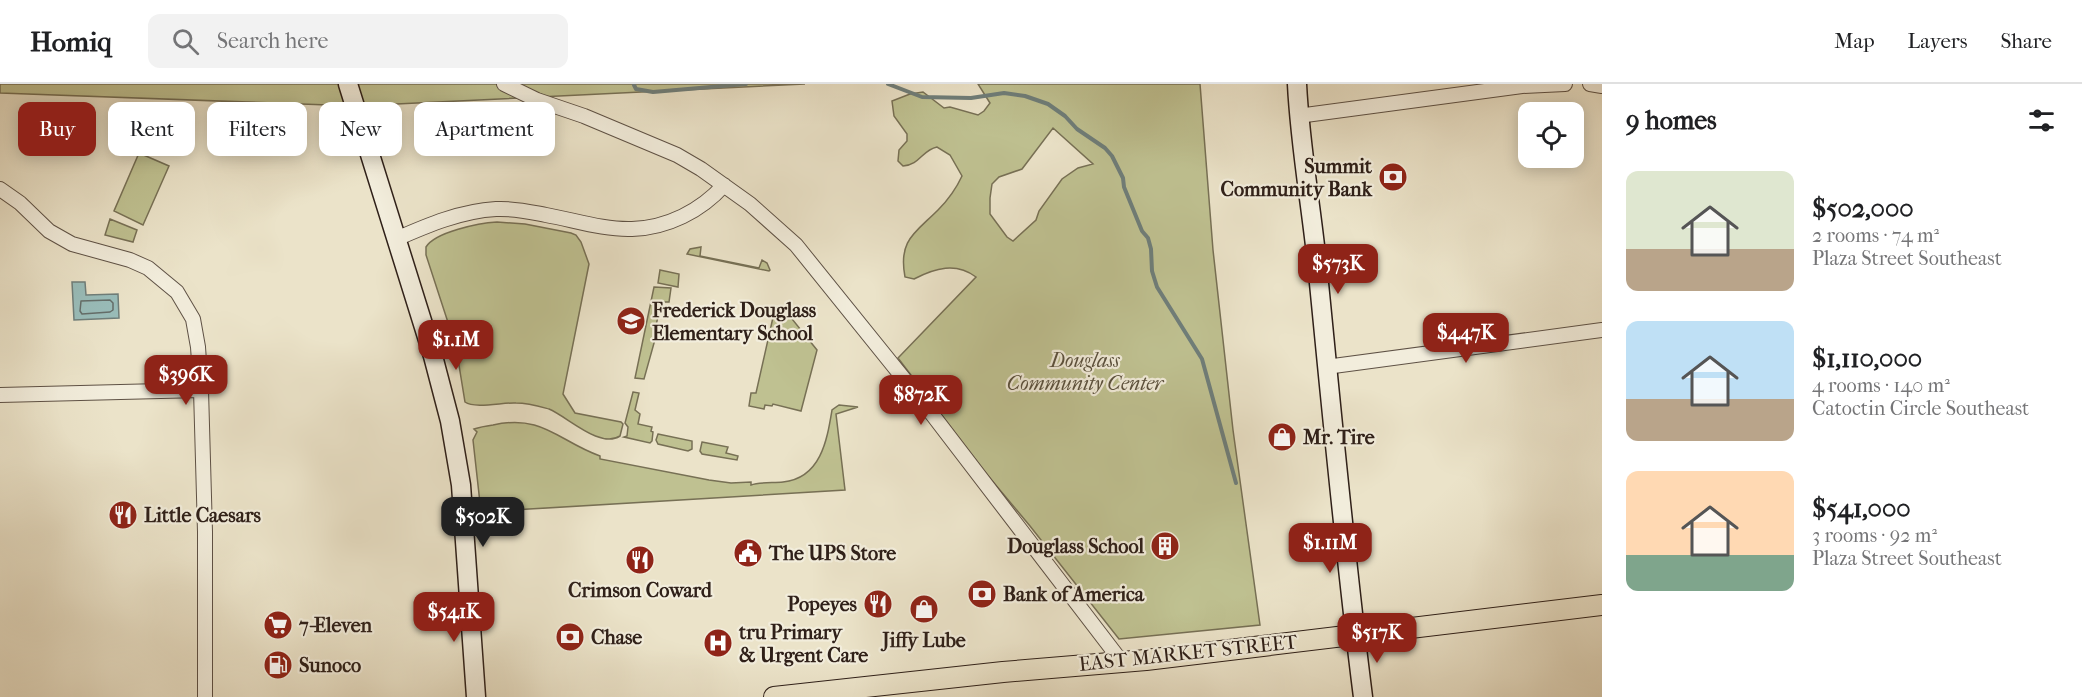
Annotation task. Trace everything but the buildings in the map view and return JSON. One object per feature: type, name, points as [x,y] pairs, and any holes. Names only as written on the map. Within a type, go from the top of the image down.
[{"type":"main road","points":[[348,84],[434,356],[450,421],[458,461],[476,697]]},
{"type":"main road","points":[[1297,84],[1298,116],[1312,214],[1326,367],[1363,697]]},
{"type":"main road","name":"EAST MARKET STREET","points":[[774,697],[1355,635],[1602,604]]},
{"type":"street","points":[[504,84],[537,100],[584,116],[677,155],[724,185],[770,220],[807,256],[1121,661]]},
{"type":"street","points":[[1298,116],[1522,86],[1564,84]]},
{"type":"street","points":[[1590,84],[1602,86]]},
{"type":"street","points":[[396,239],[447,219],[496,209],[518,210],[612,227],[631,229],[652,226],[680,218],[694,211],[713,198],[724,185]]},
{"type":"street","points":[[0,189],[20,203],[49,231],[72,244],[130,260],[148,268],[177,292],[187,306],[196,331],[201,390],[205,532],[205,697]]},
{"type":"street","points":[[1326,367],[1602,330]]},
{"type":"street","points":[[0,395],[201,390]]},
{"type":"green space","points":[[0,84],[805,84],[402,104],[319,102],[319,105],[307,104],[307,102],[0,93]]},
{"type":"green space","name":"Douglass Community Center","points":[[978,84],[1200,84],[1213,250],[1233,430],[1260,625],[1119,639],[984,471],[898,358],[976,277],[961,269],[945,268],[914,279],[905,277],[904,254],[910,238],[945,202],[962,176],[950,155],[937,147],[909,165],[903,166],[898,161],[899,150],[907,141],[907,134],[894,116],[892,101],[923,92],[944,108],[950,107],[978,115],[990,103]],"holes":[[[1053,128],[1093,164],[1078,168],[1062,179],[1039,211],[1036,220],[1013,241],[1007,237],[990,214],[992,184],[999,177],[1022,169]]]},
{"type":"green space","points":[[138,156],[146,156],[169,166],[143,225],[114,211]]},
{"type":"green space","points":[[110,219],[137,230],[133,242],[105,235]]},
{"type":"green space","points":[[497,222],[525,224],[571,233],[576,235],[581,242],[589,264],[563,394],[575,413],[621,422],[623,424],[620,436],[612,439],[594,435],[549,409],[533,405],[511,403],[476,405],[465,402],[456,347],[426,255],[426,247],[438,237],[448,233],[469,226]]},
{"type":"green space","points":[[701,247],[700,256],[759,268],[762,260],[767,263],[770,270],[769,271],[687,254],[690,249]]},
{"type":"green space","points":[[660,270],[679,274],[678,287],[658,283]]},
{"type":"green space","points":[[654,287],[671,288],[669,302],[661,302],[654,335],[656,336],[644,379],[635,378]]},
{"type":"green space","points":[[774,313],[793,317],[792,319],[817,350],[801,411],[773,404],[772,406],[765,405],[764,409],[749,406],[751,393],[756,393]]},
{"type":"green space","points":[[633,392],[639,393],[635,410],[640,414],[638,424],[652,427],[650,443],[624,437],[627,436],[628,427],[625,423]]},
{"type":"green space","points":[[839,405],[858,407],[836,414],[845,490],[481,512],[473,440],[477,432],[474,429],[476,428],[525,423],[550,431],[600,456],[600,459],[709,480],[731,483],[751,482],[751,485],[783,482],[796,479],[806,473],[820,456],[828,433],[832,410]]},
{"type":"green space","points":[[658,434],[692,441],[692,449],[688,451],[658,444],[656,440]]},
{"type":"green space","points":[[702,442],[728,447],[726,453],[738,456],[737,460],[702,454],[700,451]]},
{"type":"water","points":[[72,282],[85,282],[86,295],[118,294],[119,318],[74,320]]},
{"type":"waterway","points":[[634,85],[636,89],[653,92],[746,84]]},
{"type":"waterway","points":[[888,84],[922,97],[971,98],[1004,93],[1025,96],[1048,104],[1112,156],[1123,178],[1124,187],[1142,231],[1148,238],[1152,271],[1157,287],[1202,359],[1236,483]]},
{"type":"place","name":"Summit Community Bank","points":[[1393,177]]},
{"type":"place","name":"Frederick Douglass Elementary School","points":[[631,321]]},
{"type":"place","name":"Mr. Tire","points":[[1282,437]]},
{"type":"place","name":"Little Caesars","points":[[123,515]]},
{"type":"place","name":"Douglass School","points":[[1165,546]]},
{"type":"place","name":"The UPS Store","points":[[748,553]]},
{"type":"place","name":"Crimson Coward","points":[[640,560]]},
{"type":"place","name":"Bank of America","points":[[982,594]]},
{"type":"place","name":"Popeyes","points":[[878,604]]},
{"type":"place","name":"Jiffy Lube","points":[[924,609]]},
{"type":"place","name":"7-Eleven","points":[[278,625]]},
{"type":"place","name":"Chase","points":[[570,637]]},
{"type":"place","name":"tru Primary & Urgent Care","points":[[718,643]]},
{"type":"place","name":"Sunoco","points":[[278,665]]}]
